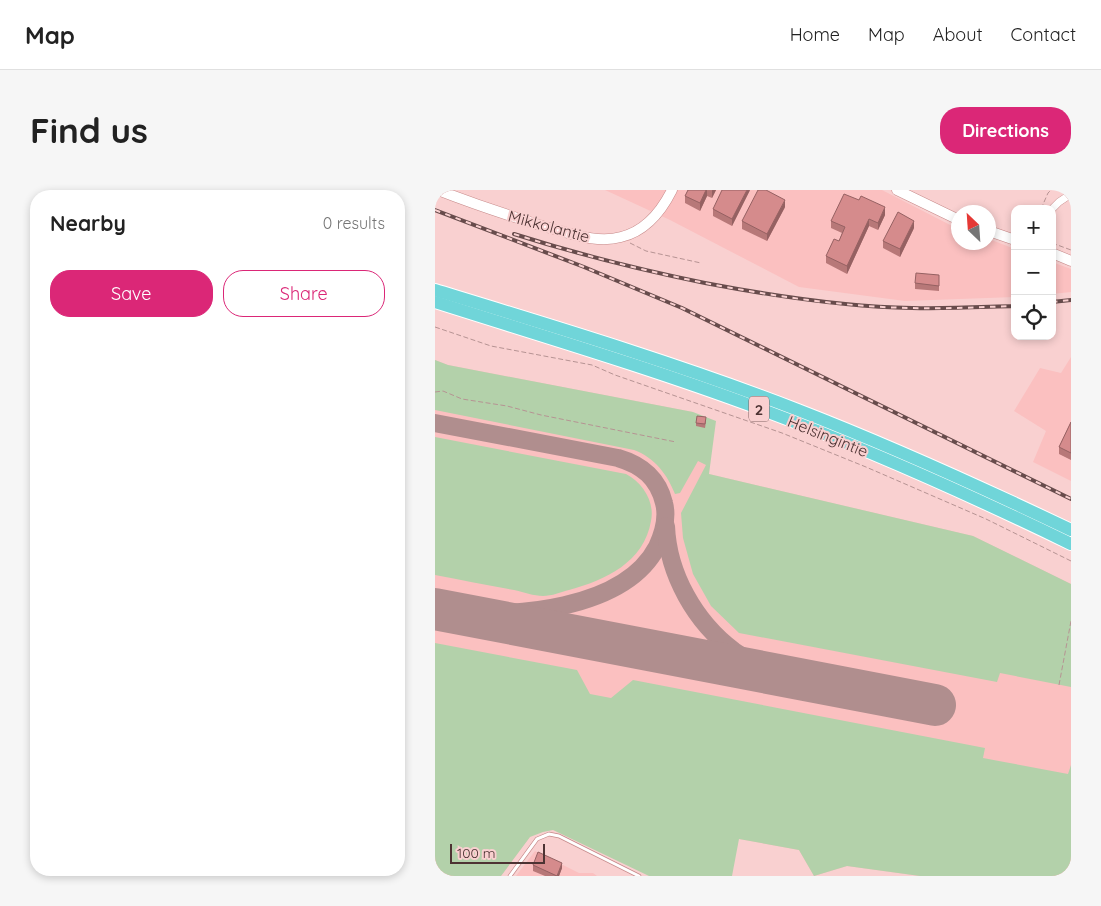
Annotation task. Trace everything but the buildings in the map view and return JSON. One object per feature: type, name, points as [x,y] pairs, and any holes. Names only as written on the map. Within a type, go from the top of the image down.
[{"type":"highway","name":"Helsingintie","points":[[435,290],[670,364],[799,410],[934,466],[1071,530]]},
{"type":"highway","name":"Helsingintie","points":[[435,302],[625,362],[780,417],[934,480],[1071,544]]},
{"type":"street","name":"Mikkolantie","points":[[438,190],[486,208],[564,232],[602,239],[625,236],[642,228],[660,212],[672,190]]},
{"type":"street","points":[[897,190],[951,216]]},
{"type":"street","points":[[1056,205],[1071,194]]},
{"type":"street","points":[[996,233],[1011,239]]},
{"type":"street","points":[[1056,255],[1071,261]]},
{"type":"lane","points":[[510,876],[537,839],[549,834],[559,836],[639,876]]},
{"type":"path","points":[[1043,205],[1051,190]]},
{"type":"path","points":[[625,236],[635,246],[646,251],[701,264]]},
{"type":"path","points":[[1056,244],[1071,250]]},
{"type":"path","points":[[435,328],[491,346],[591,365],[782,433],[931,495],[1071,561]]},
{"type":"path","points":[[435,392],[443,391],[463,398],[676,442]]},
{"type":"path","points":[[1059,685],[1071,622]]},
{"type":"shaded area","points":[[605,190],[882,190],[951,225],[951,250],[996,250],[996,242],[1011,247],[1011,297],[905,301],[799,287],[670,220]]},
{"type":"shaded area","points":[[1056,263],[1071,269],[1071,292],[1056,294]]},
{"type":"shaded area","points":[[1071,357],[1071,481],[1033,462],[1046,431],[1014,411],[1040,368],[1061,373]]},
{"type":"shaded area","points":[[435,360],[448,365],[693,412],[709,474],[973,536],[1071,584],[1071,876],[920,876],[847,866],[814,876],[799,850],[553,805],[501,876],[435,876]]},
{"type":"shaded area","points":[[535,851],[579,873],[593,873],[597,876],[516,876]]},
{"type":"green space","points":[[435,360],[448,365],[693,412],[716,421],[709,474],[973,536],[1071,584],[1071,687],[1000,673],[997,682],[739,633],[711,606],[693,574],[683,538],[681,513],[706,465],[698,461],[680,493],[675,494],[668,480],[654,462],[634,450],[435,410]]},
{"type":"green space","points":[[435,437],[626,474],[638,482],[649,500],[652,514],[647,535],[632,558],[609,575],[583,586],[550,595],[536,595],[435,575]]},
{"type":"green space","points":[[435,643],[577,670],[590,694],[611,698],[633,680],[985,748],[983,758],[1068,774],[1071,765],[1071,876],[920,876],[847,866],[814,876],[799,850],[739,839],[732,876],[649,876],[553,830],[530,837],[501,876],[435,876]]},
{"type":"taxiway","points":[[435,423],[627,461],[642,469],[658,486],[665,509],[664,526],[657,547],[641,568],[619,585],[593,597],[534,611],[475,614],[450,612]]},
{"type":"taxiway","points":[[666,526],[672,562],[678,579],[686,596],[707,626],[734,651],[761,666],[790,677]]},
{"type":"runway","points":[[435,609],[935,705]]},
{"type":"railway","points":[[435,210],[584,267],[682,308],[1071,499]]},
{"type":"railway","points":[[514,234],[585,255],[657,273],[782,296],[886,307],[1011,306]]},
{"type":"railway","points":[[1056,302],[1071,300]]}]
